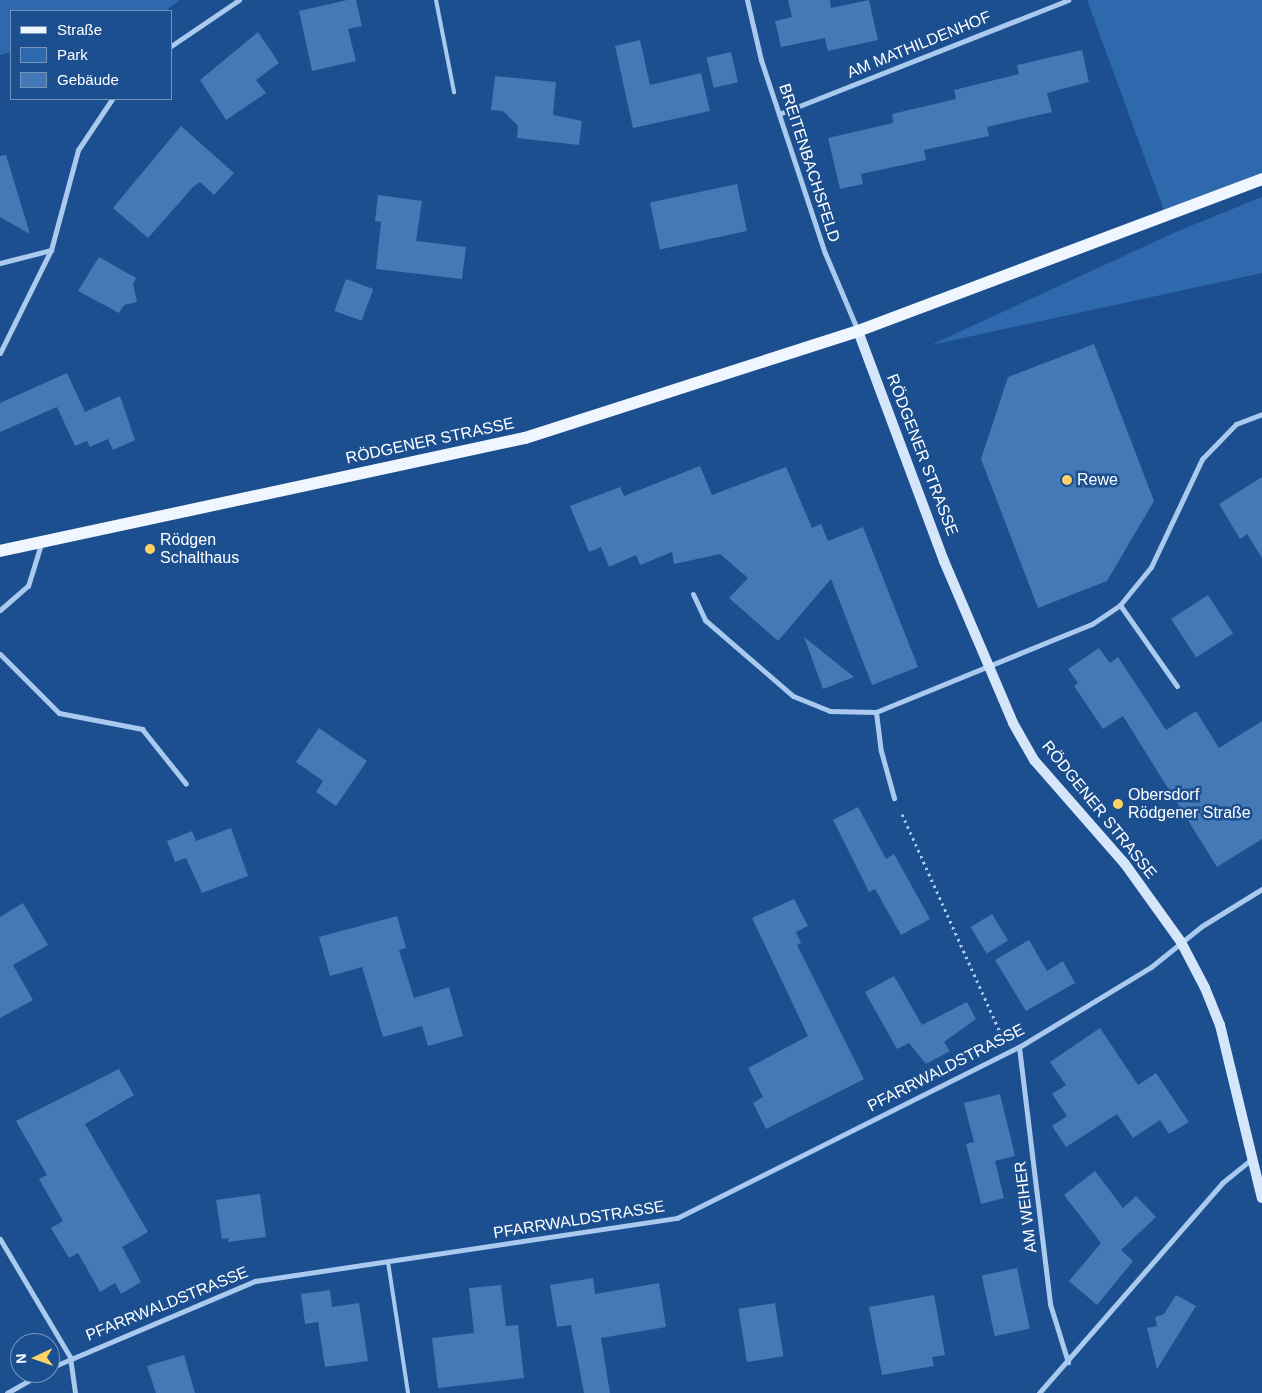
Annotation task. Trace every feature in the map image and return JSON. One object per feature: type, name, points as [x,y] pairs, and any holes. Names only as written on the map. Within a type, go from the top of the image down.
[{"type":"main road","name":"RÖDGENER STRASSE","points":[[0,551],[525,438],[858,331],[1262,179]]},
{"type":"main road","name":"RÖDGENER STRASSE","points":[[858,331],[985,664],[1034,760],[1125,864],[1181,942],[1220,1025],[1262,1198]]},
{"type":"street","points":[[172,45],[238,0]]},
{"type":"street","name":"BREITENBACHSFELD","points":[[747,0],[779,114],[825,252],[858,331]]},
{"type":"street","name":"AM MATHILDENHOF","points":[[779,114],[1068,0]]},
{"type":"street","points":[[0,353],[51,250],[78,150],[111,100]]},
{"type":"street","points":[[0,263],[51,250]]},
{"type":"street","points":[[693,594],[704,620],[793,696],[830,712],[876,712],[985,664],[1092,624],[1120,605],[1151,567],[1202,459],[1236,424],[1262,414]]},
{"type":"street","points":[[0,610],[28,586],[41,543]]},
{"type":"street","points":[[1120,605],[1177,686]]},
{"type":"street","points":[[0,654],[58,713],[142,729],[186,784]]},
{"type":"street","points":[[876,712],[881,751],[894,798]]},
{"type":"street","name":"PFARRWALDSTRASSE","points":[[60,1362],[255,1281],[677,1218],[1019,1047],[1151,967],[1181,942],[1262,889]]},
{"type":"street","name":"AM WEIHER","points":[[1019,1047],[1050,1304],[1068,1362]]},
{"type":"street","points":[[1039,1393],[1222,1183],[1253,1158]]},
{"type":"street","points":[[0,1239],[70,1357],[75,1393]]},
{"type":"street","points":[[7,1393],[24,1383]]},
{"type":"lane","points":[[436,0],[454,92]]},
{"type":"lane","points":[[388,1262],[408,1393]]},
{"type":"path","points":[[894,798],[1003,1039],[1019,1047]]},
{"type":"green space","points":[[0,0],[180,0],[166,10],[10,10],[10,52],[0,55]]},
{"type":"green space","points":[[1087,0],[1262,0],[1262,179],[1165,213]]},
{"type":"green space","points":[[1262,197],[1262,273],[931,345],[1178,231]]},
{"type":"building","points":[[347,0],[356,0],[362,26],[348,29],[356,61],[312,71],[299,11]]},
{"type":"building","points":[[788,0],[830,0],[831,8],[869,0],[878,40],[828,51],[825,38],[781,47],[775,21],[792,17]]},
{"type":"building","points":[[258,32],[279,63],[256,80],[266,93],[226,120],[200,80]]},
{"type":"building","points":[[640,40],[650,85],[701,73],[710,111],[633,128],[615,46]]},
{"type":"building","points":[[1082,50],[1089,82],[1047,93],[1052,112],[987,127],[989,136],[924,150],[926,160],[861,174],[863,184],[840,189],[828,138],[893,123],[892,114],[956,99],[954,90],[1019,74],[1017,65]]},
{"type":"building","points":[[731,52],[738,82],[714,88],[707,58]]},
{"type":"building","points":[[495,76],[556,82],[553,115],[582,121],[579,145],[517,138],[518,126],[503,111],[491,110]]},
{"type":"building","points":[[181,126],[234,173],[214,195],[200,182],[194,186],[148,238],[113,208]]},
{"type":"building","points":[[6,155],[30,234],[0,217],[0,156]]},
{"type":"building","points":[[737,184],[747,231],[660,249],[650,203]]},
{"type":"building","points":[[378,195],[422,201],[416,241],[466,247],[462,279],[376,269],[381,222],[375,221]]},
{"type":"building","points":[[99,257],[136,278],[133,284],[137,302],[124,305],[119,313],[78,291]]},
{"type":"building","points":[[346,279],[373,289],[362,321],[334,311]]},
{"type":"building","name":"Rewe","points":[[1094,344],[1154,501],[1107,581],[1038,608],[981,459],[1008,377]]},
{"type":"building","points":[[67,373],[85,412],[120,396],[135,440],[113,450],[108,439],[90,447],[87,441],[75,446],[57,407],[0,432],[0,403]]},
{"type":"building","points":[[700,466],[712,495],[786,467],[812,528],[821,524],[828,541],[863,527],[918,667],[872,685],[831,579],[778,641],[729,598],[748,578],[720,554],[674,564],[672,552],[640,565],[636,555],[609,567],[601,547],[589,552],[570,506],[620,487],[624,496]]},
{"type":"building","points":[[1262,477],[1262,558],[1247,534],[1240,539],[1219,504]]},
{"type":"building","points":[[1208,595],[1233,634],[1196,658],[1171,619]]},
{"type":"building","points":[[804,637],[854,677],[823,689]]},
{"type":"building","points":[[1099,648],[1110,663],[1118,657],[1166,730],[1196,711],[1219,748],[1262,721],[1262,839],[1217,867],[1123,716],[1103,729],[1074,686],[1078,683],[1068,669]]},
{"type":"building","points":[[319,728],[367,761],[336,806],[316,792],[323,781],[296,762]]},
{"type":"building","points":[[858,807],[886,859],[894,854],[930,919],[901,935],[875,889],[869,892],[833,820]]},
{"type":"building","points":[[231,828],[248,876],[202,893],[186,858],[175,862],[167,841],[192,831],[196,841]]},
{"type":"building","points":[[794,899],[808,926],[796,932],[801,943],[797,945],[864,1079],[766,1129],[753,1103],[763,1097],[748,1068],[808,1036],[752,918]]},
{"type":"building","points":[[23,903],[48,945],[13,965],[33,1000],[0,1018],[0,917]]},
{"type":"building","points":[[992,914],[1008,941],[987,953],[971,927]]},
{"type":"building","points":[[397,916],[406,948],[399,950],[414,998],[449,987],[463,1036],[428,1046],[422,1026],[383,1037],[362,967],[330,976],[319,937]]},
{"type":"building","points":[[1029,940],[1047,971],[1063,961],[1075,983],[1026,1011],[995,960]]},
{"type":"building","points":[[894,976],[922,1025],[967,1002],[976,1019],[944,1042],[950,1051],[926,1064],[909,1043],[897,1049],[865,992]]},
{"type":"building","points":[[1100,1028],[1138,1085],[1156,1073],[1189,1122],[1169,1134],[1160,1120],[1133,1138],[1117,1114],[1066,1147],[1052,1126],[1067,1116],[1052,1094],[1066,1085],[1050,1062]]},
{"type":"building","points":[[119,1069],[134,1095],[85,1124],[148,1232],[122,1247],[141,1282],[121,1294],[115,1283],[100,1292],[78,1253],[69,1258],[51,1228],[63,1221],[39,1179],[47,1175],[16,1121]]},
{"type":"building","points":[[1000,1094],[1015,1156],[995,1161],[1004,1198],[981,1204],[966,1144],[974,1142],[964,1103]]},
{"type":"building","points":[[1095,1171],[1123,1208],[1136,1196],[1156,1217],[1121,1250],[1133,1261],[1097,1305],[1069,1281],[1101,1243],[1064,1195]]},
{"type":"building","points":[[260,1194],[266,1237],[228,1242],[229,1238],[222,1239],[216,1200]]},
{"type":"building","points":[[1017,1268],[1030,1329],[995,1336],[982,1275]]},
{"type":"building","points":[[593,1278],[595,1294],[659,1283],[666,1327],[601,1338],[610,1393],[584,1393],[571,1325],[557,1327],[550,1285]]},
{"type":"building","points":[[501,1285],[506,1326],[518,1325],[524,1378],[438,1388],[432,1338],[474,1333],[469,1288]]},
{"type":"building","points":[[330,1290],[332,1307],[359,1303],[368,1361],[325,1367],[318,1322],[305,1324],[301,1294]]},
{"type":"building","points":[[934,1295],[945,1355],[932,1357],[934,1366],[882,1375],[869,1307]]},
{"type":"building","points":[[1176,1295],[1196,1306],[1157,1369],[1147,1328],[1157,1326],[1155,1317],[1164,1314]]},
{"type":"building","points":[[775,1303],[783,1356],[747,1362],[738,1309]]},
{"type":"building","points":[[184,1355],[195,1393],[156,1393],[147,1366]]},
{"type":"place","name":"Rewe","points":[[1067,480]]},
{"type":"place","name":"Rödgen Schalthaus","points":[[150,549]]},
{"type":"place","name":"Obersdorf Rödgener Straße","points":[[1118,804]]}]
